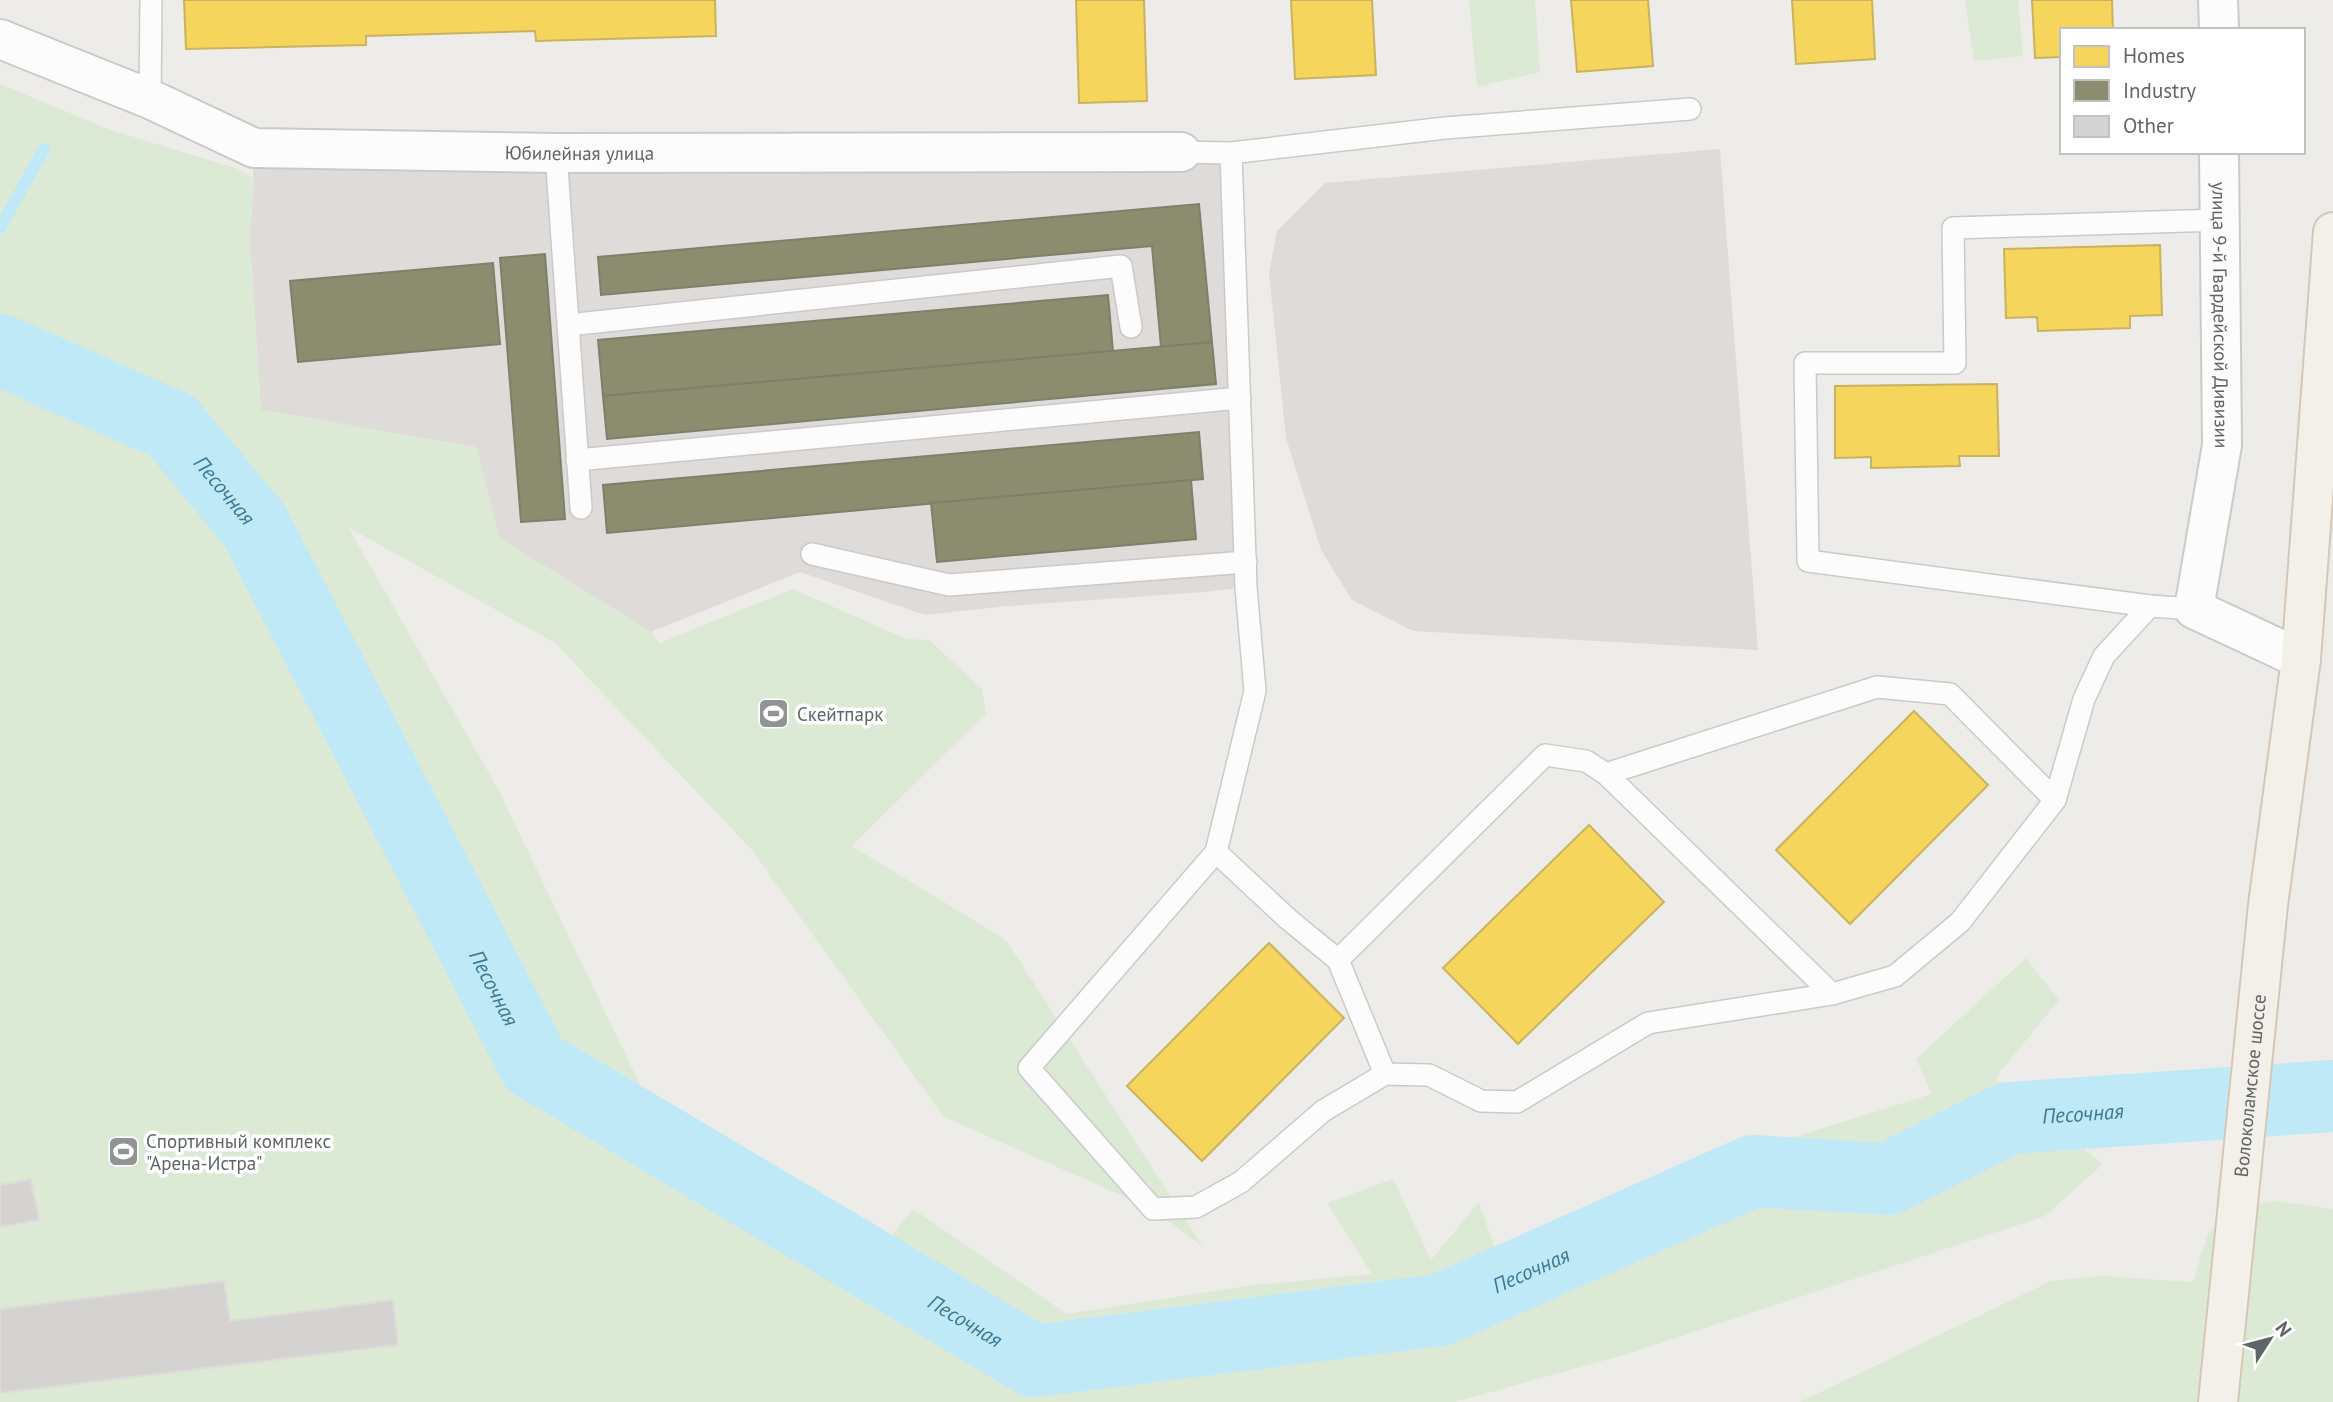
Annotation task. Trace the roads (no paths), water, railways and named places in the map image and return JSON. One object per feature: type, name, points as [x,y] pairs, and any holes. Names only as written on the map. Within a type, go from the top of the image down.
[{"type":"main road","points":[[2301,659],[2333,232]]},
{"type":"main road","name":"Волоколамское шоссе","points":[[2218,1402],[2267,905],[2301,659]]},
{"type":"street","points":[[2218,0],[2219,28]]},
{"type":"street","name":"Юбилейная улица","points":[[0,39],[150,99],[254,148],[556,153],[1181,152]]},
{"type":"street","name":"улица 9-й Гвардейской Дивизии","points":[[2194,609],[2221,445],[2219,154]]},
{"type":"street","points":[[2194,609],[2301,659]]},
{"type":"lane","points":[[150,99],[152,0]]},
{"type":"lane","points":[[1181,152],[1231,153],[1445,128],[1690,108]]},
{"type":"lane","points":[[556,153],[581,508]]},
{"type":"lane","points":[[1231,153],[1245,562],[1255,691],[1216,852],[1029,1068],[1153,1209],[1196,1207],[1241,1182],[1323,1111],[1385,1074],[1429,1075],[1481,1101],[1517,1102],[1648,1023],[1832,994],[1895,976],[1959,922],[2054,800],[2084,699],[2104,656],[2150,606]]},
{"type":"lane","points":[[2194,609],[2150,606],[1808,561],[1805,363],[1955,363],[1952,228],[2220,220]]},
{"type":"lane","points":[[568,325],[1121,266],[1131,327]]},
{"type":"lane","points":[[577,460],[1240,398]]},
{"type":"lane","points":[[812,554],[949,584],[1245,562]]},
{"type":"lane","points":[[1606,774],[1877,687],[1950,694],[2054,800]]},
{"type":"lane","points":[[1338,960],[1545,755],[1586,761],[1606,774],[1832,994]]},
{"type":"lane","points":[[1216,852],[1288,919],[1338,960],[1385,1074]]},
{"type":"waterway","points":[[0,228],[44,149]]},
{"type":"waterway","name":"Песочная","points":[[0,350],[172,426],[255,526],[534,1064],[1034,1361],[1440,1310],[1753,1171],[1888,1179],[2009,1118],[2333,1096]]},
{"type":"place","name":"Скейтпарк","points":[[774,714]]},
{"type":"place","name":"Спортивный комплекс \"Арена-Истра\"","points":[[123,1152]]}]
